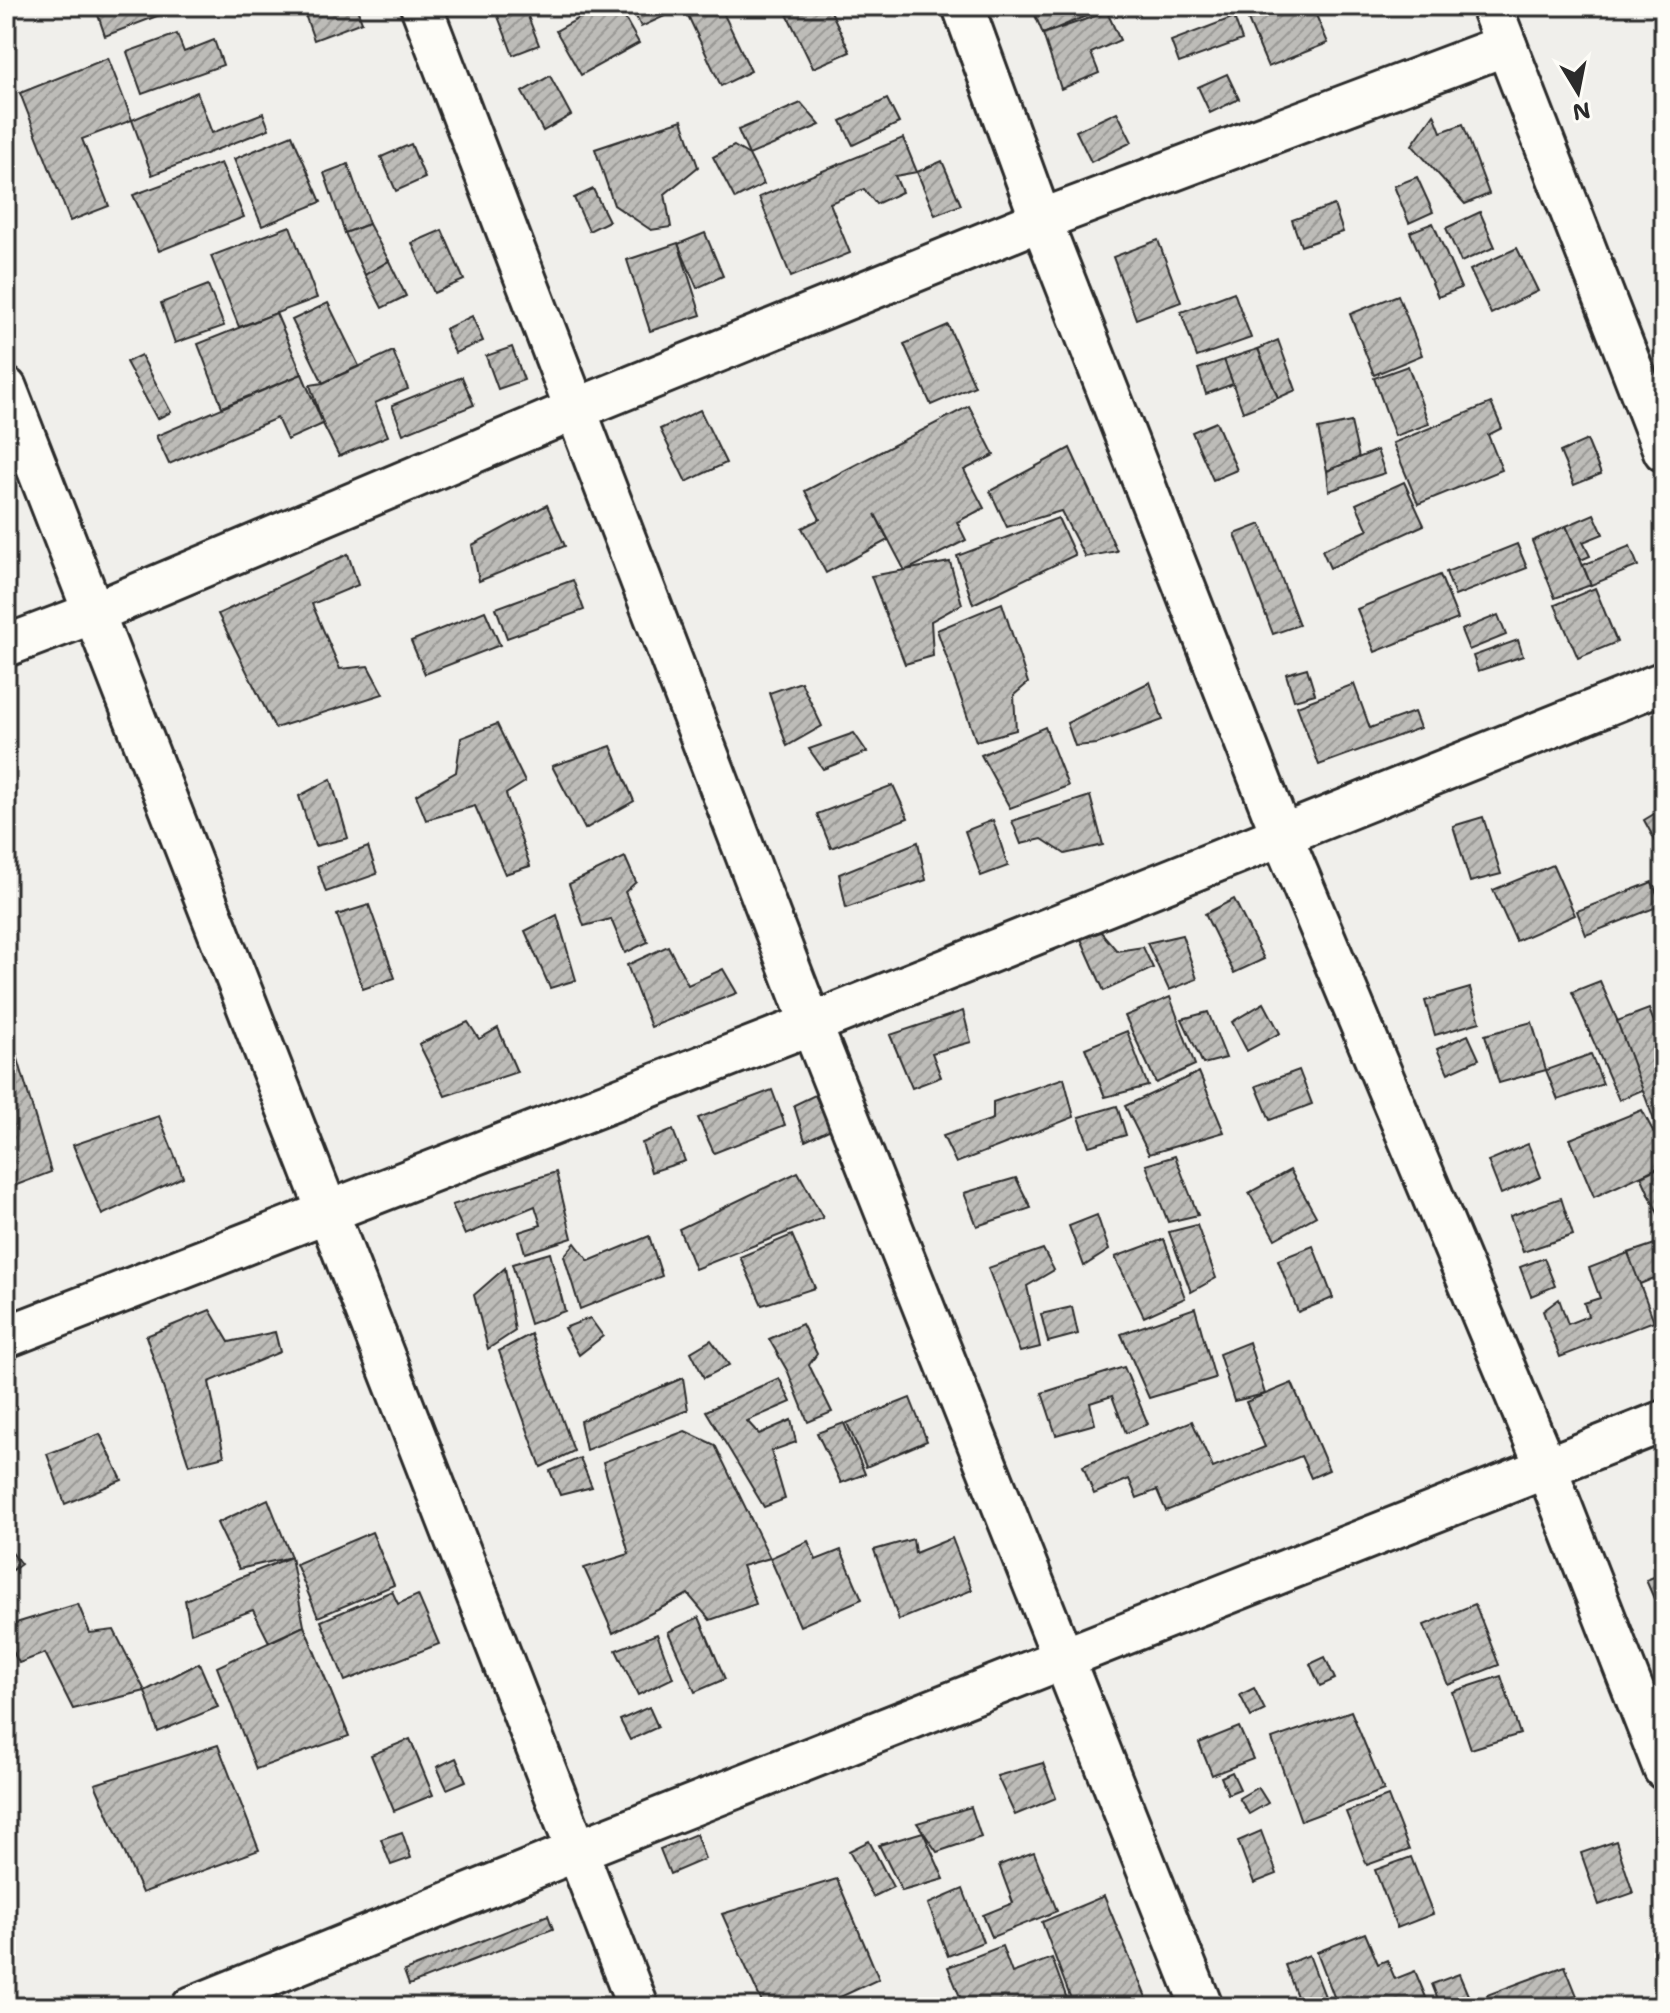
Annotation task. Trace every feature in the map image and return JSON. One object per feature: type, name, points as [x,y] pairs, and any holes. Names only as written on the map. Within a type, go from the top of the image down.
[{"type":"street","points":[[421,6],[811,1024],[1202,2007]]},
{"type":"street","points":[[963,6],[1041,220],[1282,836],[1546,1467],[1664,1769]]},
{"type":"street","points":[[1491,6],[1664,451]]},
{"type":"street","points":[[6,646],[93,613],[574,410],[1041,220],[1506,45]]},
{"type":"street","points":[[6,388],[638,2007]]},
{"type":"street","points":[[6,1337],[811,1024],[1664,682]]},
{"type":"street","points":[[192,2007],[576,1851],[1664,1421]]},
{"type":"building","points":[[95,6],[183,6],[105,36]]},
{"type":"building","points":[[302,6],[356,6],[362,22],[314,40]]},
{"type":"building","points":[[494,6],[524,6],[539,45],[513,55]]},
{"type":"building","points":[[601,6],[618,6],[639,43],[581,75],[556,31]]},
{"type":"building","points":[[720,6],[751,71],[721,86],[684,7],[641,27],[632,8]]},
{"type":"building","points":[[783,6],[837,6],[830,9],[850,52],[813,68]]},
{"type":"building","points":[[1110,6],[1043,34],[1032,8]]},
{"type":"building","points":[[1242,6],[1316,6],[1313,8],[1328,43],[1268,67]]},
{"type":"building","points":[[1107,12],[1120,40],[1091,53],[1099,73],[1061,89],[1043,34]]},
{"type":"building","points":[[1234,17],[1242,40],[1179,63],[1171,41]]},
{"type":"building","points":[[177,34],[184,52],[214,40],[223,65],[142,94],[127,52]]},
{"type":"building","points":[[108,58],[132,120],[82,139],[109,206],[70,221],[20,93]]},
{"type":"building","points":[[1227,74],[1239,99],[1210,113],[1198,87]]},
{"type":"building","points":[[550,76],[571,115],[543,131],[522,92]]},
{"type":"building","points":[[197,92],[212,133],[263,113],[269,129],[152,175],[132,120]]},
{"type":"building","points":[[887,99],[899,123],[853,145],[841,121]]},
{"type":"building","points":[[801,103],[820,125],[749,155],[738,130]]},
{"type":"building","points":[[1117,112],[1132,142],[1091,162],[1076,131]]},
{"type":"building","points":[[1434,114],[1441,132],[1463,124],[1489,194],[1465,204],[1412,145]]},
{"type":"building","points":[[682,120],[698,167],[665,194],[671,227],[651,230],[614,205],[595,149]]},
{"type":"building","points":[[292,135],[321,202],[262,226],[234,159]]},
{"type":"building","points":[[903,138],[917,172],[895,176],[902,192],[876,204],[864,189],[830,203],[850,253],[791,277],[759,197]]},
{"type":"building","points":[[411,144],[425,178],[396,191],[381,157]]},
{"type":"building","points":[[734,146],[749,155],[764,184],[735,199],[713,157]]},
{"type":"building","points":[[942,161],[961,205],[935,215],[917,172]]},
{"type":"building","points":[[221,163],[244,217],[159,251],[133,195]]},
{"type":"building","points":[[348,164],[369,224],[345,233],[324,173]]},
{"type":"building","points":[[1417,177],[1433,212],[1409,223],[1394,186]]},
{"type":"building","points":[[593,189],[609,221],[589,231],[574,198]]},
{"type":"building","points":[[1334,205],[1343,232],[1301,246],[1292,220]]},
{"type":"building","points":[[1480,212],[1495,247],[1461,262],[1446,228]]},
{"type":"building","points":[[1433,223],[1461,288],[1438,297],[1410,232]]},
{"type":"building","points":[[369,224],[389,261],[365,275],[345,233]]},
{"type":"building","points":[[290,226],[317,298],[239,327],[211,256]]},
{"type":"building","points":[[442,230],[464,280],[434,293],[412,243]]},
{"type":"building","points":[[705,233],[723,276],[697,288],[678,244]]},
{"type":"building","points":[[1158,240],[1181,302],[1136,319],[1113,257]]},
{"type":"building","points":[[678,243],[701,315],[650,331],[627,260]]},
{"type":"building","points":[[1517,248],[1538,291],[1491,314],[1470,270]]},
{"type":"building","points":[[389,261],[406,296],[382,308],[365,275]]},
{"type":"building","points":[[208,285],[224,326],[175,343],[161,303]]},
{"type":"building","points":[[1234,292],[1251,338],[1197,357],[1181,312]]},
{"type":"building","points":[[1398,295],[1422,355],[1374,375],[1350,314]]},
{"type":"building","points":[[328,303],[359,366],[323,383],[292,320]]},
{"type":"building","points":[[276,313],[302,374],[222,407],[198,344]]},
{"type":"building","points":[[472,316],[483,341],[455,353],[445,329]]},
{"type":"building","points":[[948,325],[975,386],[931,405],[904,344]]},
{"type":"building","points":[[1278,340],[1296,390],[1278,398],[1258,349]]},
{"type":"building","points":[[512,347],[524,380],[498,389],[486,356]]},
{"type":"building","points":[[1258,349],[1278,398],[1243,412],[1224,360]]},
{"type":"building","points":[[393,351],[408,389],[375,403],[388,436],[339,456],[323,424],[310,385],[323,383]]},
{"type":"building","points":[[141,355],[171,412],[157,419],[126,362]]},
{"type":"building","points":[[1224,360],[1233,384],[1206,394],[1198,369]]},
{"type":"building","points":[[1408,366],[1429,424],[1395,436],[1374,378]]},
{"type":"building","points":[[302,374],[323,424],[287,440],[277,418],[169,464],[156,436]]},
{"type":"building","points":[[462,377],[474,405],[403,434],[392,405]]},
{"type":"building","points":[[1491,403],[1502,428],[1488,435],[1502,470],[1418,504],[1393,443]]},
{"type":"building","points":[[969,406],[994,455],[964,470],[984,508],[957,522],[966,540],[905,571],[875,514],[888,540],[826,573],[802,528],[820,519],[805,491]]},
{"type":"building","points":[[700,410],[726,463],[686,482],[660,429]]},
{"type":"building","points":[[1216,422],[1237,470],[1213,480],[1192,432]]},
{"type":"building","points":[[1351,422],[1359,458],[1327,471],[1318,429]]},
{"type":"building","points":[[1587,440],[1601,474],[1574,485],[1560,452]]},
{"type":"building","points":[[1070,448],[1117,551],[1085,557],[1061,511],[1007,527],[990,491]]},
{"type":"building","points":[[1377,450],[1385,473],[1329,491],[1327,471]]},
{"type":"building","points":[[1404,482],[1424,525],[1330,568],[1322,550],[1368,530],[1356,504]]},
{"type":"building","points":[[547,505],[565,546],[479,581],[472,545]]},
{"type":"building","points":[[1594,514],[1603,534],[1583,542],[1590,556],[1581,560],[1566,526]]},
{"type":"building","points":[[1058,518],[1075,555],[973,604],[957,556]]},
{"type":"building","points":[[1261,524],[1299,625],[1273,634],[1235,534]]},
{"type":"building","points":[[1566,526],[1591,585],[1555,598],[1532,541]]},
{"type":"building","points":[[1517,544],[1527,568],[1455,596],[1446,572]]},
{"type":"building","points":[[1630,546],[1638,566],[1591,585],[1583,565]]},
{"type":"building","points":[[348,554],[358,585],[312,604],[340,669],[368,666],[383,694],[275,728],[218,614]]},
{"type":"building","points":[[950,562],[962,604],[931,621],[933,656],[905,664],[871,576]]},
{"type":"building","points":[[1440,575],[1458,619],[1375,652],[1357,609]]},
{"type":"building","points":[[573,580],[584,610],[507,638],[496,608]]},
{"type":"building","points":[[1595,588],[1617,642],[1578,658],[1555,605]]},
{"type":"building","points":[[1002,603],[1028,683],[1014,695],[1016,730],[976,741],[937,630]]},
{"type":"building","points":[[485,611],[500,645],[425,674],[411,641]]},
{"type":"building","points":[[1498,615],[1506,635],[1469,650],[1461,630]]},
{"type":"building","points":[[1518,640],[1523,656],[1478,671],[1473,656]]},
{"type":"building","points":[[1307,668],[1315,694],[1294,700],[1286,674]]},
{"type":"building","points":[[801,682],[822,726],[787,746],[769,693]]},
{"type":"building","points":[[1150,682],[1163,720],[1097,744],[1075,746],[1067,723]]},
{"type":"building","points":[[1354,684],[1370,728],[1414,712],[1420,728],[1319,765],[1297,706]]},
{"type":"building","points":[[497,724],[525,782],[506,794],[530,866],[505,874],[475,806],[426,820],[416,795],[456,772],[461,738]]},
{"type":"building","points":[[1045,727],[1068,786],[1010,808],[981,755]]},
{"type":"building","points":[[854,733],[867,752],[823,769],[809,749]]},
{"type":"building","points":[[611,746],[634,801],[585,829],[552,766]]},
{"type":"building","points":[[331,779],[348,838],[315,846],[299,796]]},
{"type":"building","points":[[893,785],[908,818],[831,848],[817,814]]},
{"type":"building","points":[[1090,796],[1103,845],[1065,854],[1042,839],[1021,844],[1012,821]]},
{"type":"building","points":[[1664,808],[1664,843],[1658,846],[1644,820]]},
{"type":"building","points":[[1483,817],[1501,874],[1470,882],[1453,826]]},
{"type":"building","points":[[993,820],[1008,866],[981,876],[965,831]]},
{"type":"building","points":[[918,842],[926,880],[846,908],[839,874]]},
{"type":"building","points":[[368,847],[377,874],[326,892],[317,866]]},
{"type":"building","points":[[625,857],[636,882],[625,892],[648,942],[625,953],[611,919],[584,926],[569,884]]},
{"type":"building","points":[[1553,865],[1575,915],[1516,941],[1493,890]]},
{"type":"building","points":[[1652,882],[1662,905],[1586,935],[1577,911]]},
{"type":"building","points":[[1234,899],[1264,959],[1234,973],[1205,914]]},
{"type":"building","points":[[369,905],[395,978],[363,989],[337,915]]},
{"type":"building","points":[[557,915],[576,980],[550,988],[525,931]]},
{"type":"building","points":[[1101,932],[1117,951],[1143,947],[1153,968],[1104,991],[1081,939]]},
{"type":"building","points":[[1182,935],[1197,979],[1169,990],[1147,943]]},
{"type":"building","points":[[668,946],[688,985],[723,969],[737,993],[651,1027],[627,965]]},
{"type":"building","points":[[1600,981],[1647,1088],[1619,1100],[1572,992]]},
{"type":"building","points":[[1470,988],[1480,1022],[1435,1035],[1425,1001]]},
{"type":"building","points":[[1170,997],[1195,1065],[1156,1083],[1125,1016]]},
{"type":"building","points":[[1264,1003],[1280,1033],[1247,1051],[1232,1022]]},
{"type":"building","points":[[1649,1009],[1664,1049],[1664,1147],[1617,1021]]},
{"type":"building","points":[[963,1011],[971,1042],[932,1053],[941,1077],[912,1088],[890,1035]]},
{"type":"building","points":[[1208,1012],[1226,1058],[1203,1064],[1182,1019]]},
{"type":"building","points":[[468,1022],[479,1039],[498,1028],[517,1072],[445,1096],[419,1044]]},
{"type":"building","points":[[1532,1022],[1546,1070],[1499,1083],[1485,1035]]},
{"type":"building","points":[[1127,1031],[1148,1086],[1105,1097],[1085,1048]]},
{"type":"building","points":[[1468,1035],[1479,1059],[1448,1073],[1437,1049]]},
{"type":"building","points":[[16,1052],[51,1172],[6,1189],[6,1055]]},
{"type":"building","points":[[1591,1054],[1603,1084],[1558,1100],[1546,1070]]},
{"type":"building","points":[[1299,1070],[1312,1104],[1270,1120],[1256,1086]]},
{"type":"building","points":[[1199,1072],[1224,1132],[1149,1154],[1125,1106]]},
{"type":"building","points":[[1064,1078],[1074,1117],[956,1163],[943,1136],[993,1119],[993,1102]]},
{"type":"building","points":[[772,1090],[785,1125],[714,1153],[698,1118]]},
{"type":"building","points":[[815,1095],[831,1129],[805,1141],[794,1105]]},
{"type":"building","points":[[1117,1106],[1126,1135],[1089,1146],[1079,1117]]},
{"type":"building","points":[[1642,1110],[1664,1152],[1664,1165],[1594,1197],[1570,1139]]},
{"type":"building","points":[[159,1116],[183,1177],[102,1215],[73,1145]]},
{"type":"building","points":[[673,1130],[685,1161],[651,1172],[642,1143]]},
{"type":"building","points":[[1528,1144],[1541,1177],[1501,1194],[1488,1161]]},
{"type":"building","points":[[1175,1156],[1198,1215],[1168,1222],[1146,1165]]},
{"type":"building","points":[[1664,1165],[1664,1227],[1641,1176]]},
{"type":"building","points":[[1290,1170],[1316,1216],[1275,1239],[1249,1193]]},
{"type":"building","points":[[556,1172],[572,1238],[525,1253],[519,1232],[541,1225],[535,1206],[465,1235],[452,1205]]},
{"type":"building","points":[[798,1172],[823,1218],[695,1269],[679,1229]]},
{"type":"building","points":[[1016,1178],[1031,1208],[977,1226],[964,1193]]},
{"type":"building","points":[[1561,1198],[1573,1235],[1523,1252],[1510,1216]]},
{"type":"building","points":[[1097,1215],[1109,1250],[1084,1266],[1069,1226]]},
{"type":"building","points":[[1197,1225],[1216,1278],[1191,1292],[1169,1232]]},
{"type":"building","points":[[792,1235],[815,1288],[762,1305],[740,1257]]},
{"type":"building","points":[[649,1236],[662,1276],[580,1309],[564,1256],[575,1243],[589,1261]]},
{"type":"building","points":[[1164,1239],[1185,1298],[1144,1317],[1115,1257]]},
{"type":"building","points":[[1664,1241],[1664,1274],[1635,1286],[1628,1253]]},
{"type":"building","points":[[1313,1246],[1333,1298],[1298,1312],[1278,1260]]},
{"type":"building","points":[[1043,1249],[1054,1270],[1027,1286],[1040,1347],[1020,1352],[988,1268]]},
{"type":"building","points":[[550,1253],[565,1311],[530,1324],[512,1264]]},
{"type":"building","points":[[1628,1253],[1654,1321],[1560,1357],[1543,1311],[1559,1299],[1568,1324],[1588,1316],[1584,1303],[1600,1298],[1589,1268]]},
{"type":"building","points":[[1544,1258],[1555,1286],[1531,1296],[1520,1267]]},
{"type":"building","points":[[505,1268],[515,1331],[488,1349],[474,1295]]},
{"type":"building","points":[[1072,1307],[1078,1334],[1048,1342],[1041,1314]]},
{"type":"building","points":[[1195,1308],[1215,1378],[1149,1398],[1121,1334]]},
{"type":"building","points":[[210,1310],[229,1342],[275,1332],[280,1352],[209,1382],[224,1456],[189,1465],[146,1336]]},
{"type":"building","points":[[590,1318],[603,1336],[579,1355],[564,1328]]},
{"type":"building","points":[[802,1324],[817,1354],[809,1365],[832,1412],[808,1422],[788,1372],[769,1339]]},
{"type":"building","points":[[531,1334],[574,1451],[541,1467],[499,1351]]},
{"type":"building","points":[[711,1340],[729,1365],[704,1378],[691,1352]]},
{"type":"building","points":[[1249,1342],[1265,1394],[1234,1401],[1219,1354]]},
{"type":"building","points":[[1124,1367],[1148,1424],[1126,1433],[1112,1396],[1090,1403],[1095,1424],[1056,1435],[1042,1393]]},
{"type":"building","points":[[683,1378],[688,1410],[586,1450],[580,1421]]},
{"type":"building","points":[[779,1378],[791,1402],[747,1421],[759,1434],[791,1420],[796,1442],[771,1451],[785,1499],[764,1507],[706,1411]]},
{"type":"building","points":[[1292,1383],[1329,1470],[1311,1478],[1301,1456],[1166,1511],[1157,1490],[1137,1498],[1129,1479],[1094,1494],[1083,1466],[1192,1421],[1213,1468],[1265,1447],[1246,1402]]},
{"type":"building","points":[[910,1398],[927,1441],[866,1467],[847,1423]]},
{"type":"building","points":[[844,1423],[865,1474],[841,1483],[817,1433]]},
{"type":"building","points":[[685,1431],[715,1445],[770,1558],[742,1566],[756,1604],[710,1620],[688,1594],[613,1633],[584,1568],[629,1554],[603,1462]]},
{"type":"building","points":[[100,1434],[122,1480],[65,1504],[47,1454]]},
{"type":"building","points":[[580,1458],[592,1487],[560,1495],[550,1471]]},
{"type":"building","points":[[268,1499],[291,1557],[239,1569],[217,1523]]},
{"type":"building","points":[[372,1532],[394,1585],[318,1617],[296,1564]]},
{"type":"building","points":[[952,1538],[972,1590],[899,1620],[874,1550],[913,1539],[915,1553]]},
{"type":"building","points":[[808,1541],[816,1560],[841,1550],[862,1599],[800,1626],[770,1558]]},
{"type":"building","points":[[6,1545],[21,1564],[6,1575]]},
{"type":"building","points":[[291,1557],[304,1626],[269,1642],[253,1610],[191,1633],[185,1600]]},
{"type":"building","points":[[1664,1573],[1664,1622],[1646,1580]]},
{"type":"building","points":[[392,1591],[398,1604],[418,1595],[439,1644],[345,1681],[321,1621]]},
{"type":"building","points":[[78,1604],[90,1633],[114,1630],[145,1691],[73,1709],[45,1653],[19,1663],[6,1639],[6,1626]]},
{"type":"building","points":[[1475,1604],[1499,1665],[1448,1685],[1424,1625]]},
{"type":"building","points":[[699,1617],[725,1679],[695,1692],[668,1632]]},
{"type":"building","points":[[304,1626],[349,1736],[256,1769],[217,1667]]},
{"type":"building","points":[[657,1634],[673,1678],[638,1695],[616,1650]]},
{"type":"building","points":[[1325,1657],[1335,1679],[1320,1686],[1310,1664]]},
{"type":"building","points":[[199,1663],[218,1707],[158,1732],[145,1691]]},
{"type":"building","points":[[1501,1676],[1520,1734],[1471,1749],[1452,1692]]},
{"type":"building","points":[[1254,1688],[1265,1710],[1251,1717],[1240,1695]]},
{"type":"building","points":[[649,1707],[658,1727],[630,1740],[620,1720]]},
{"type":"building","points":[[1351,1711],[1384,1790],[1301,1821],[1272,1739]]},
{"type":"building","points":[[1239,1727],[1253,1759],[1212,1775],[1199,1743]]},
{"type":"building","points":[[410,1739],[433,1795],[394,1811],[371,1755]]},
{"type":"building","points":[[218,1745],[259,1850],[142,1893],[95,1784]]},
{"type":"building","points":[[456,1758],[466,1781],[447,1789],[437,1767]]},
{"type":"building","points":[[1043,1763],[1056,1798],[1015,1815],[997,1776]]},
{"type":"building","points":[[1232,1772],[1240,1789],[1228,1794],[1221,1777]]},
{"type":"building","points":[[1258,1787],[1268,1803],[1249,1814],[1239,1798]]},
{"type":"building","points":[[1388,1796],[1409,1850],[1367,1865],[1346,1812]]},
{"type":"building","points":[[971,1807],[981,1837],[937,1852],[917,1823]]},
{"type":"building","points":[[1261,1831],[1277,1874],[1254,1883],[1238,1841]]},
{"type":"building","points":[[402,1832],[411,1858],[391,1865],[381,1839]]},
{"type":"building","points":[[923,1832],[944,1879],[902,1891],[879,1845]]},
{"type":"building","points":[[696,1834],[705,1859],[670,1874],[660,1849]]},
{"type":"building","points":[[869,1841],[893,1887],[873,1897],[849,1851]]},
{"type":"building","points":[[1616,1841],[1633,1893],[1599,1905],[1581,1853]]},
{"type":"building","points":[[1034,1852],[1057,1911],[992,1937],[983,1915],[1013,1903],[999,1865]]},
{"type":"building","points":[[1411,1857],[1433,1914],[1397,1928],[1375,1870]]},
{"type":"building","points":[[837,1879],[879,1979],[819,2007],[764,2007],[722,1914]]},
{"type":"building","points":[[963,1889],[983,1942],[948,1956],[928,1904]]},
{"type":"building","points":[[1104,1896],[1150,2007],[1074,2007],[1042,1922]]},
{"type":"building","points":[[548,1915],[553,1929],[409,1985],[404,1971]]},
{"type":"building","points":[[1365,1933],[1378,1964],[1387,1960],[1395,1979],[1415,1971],[1430,2007],[1338,2007],[1317,1952]]},
{"type":"building","points":[[1002,1946],[1012,1973],[1052,1958],[1070,2007],[964,2007],[948,1967]]},
{"type":"building","points":[[1309,1955],[1329,2007],[1301,2007],[1285,1965]]},
{"type":"building","points":[[1565,1966],[1577,1996],[1547,2007],[1491,2007],[1487,1995]]},
{"type":"building","points":[[1459,1974],[1473,2007],[1441,2007],[1432,1984]]}]
